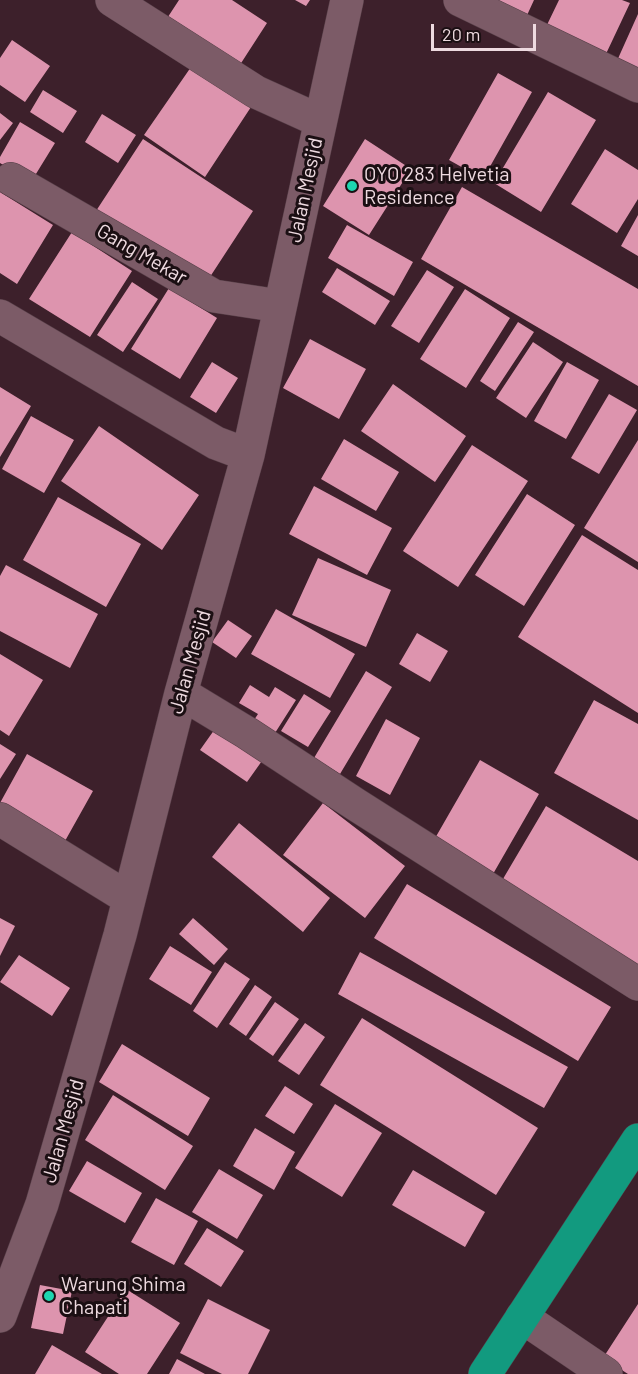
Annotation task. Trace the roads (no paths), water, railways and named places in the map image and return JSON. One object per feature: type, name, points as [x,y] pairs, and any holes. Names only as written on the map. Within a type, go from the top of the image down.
[{"type":"highway","points":[[484,1374],[638,1140]]},
{"type":"street","points":[[112,0],[256,92],[320,121]]},
{"type":"street","name":"Jalan Mesjid","points":[[0,1316],[42,1204],[120,935],[181,693],[248,455],[347,0]]},
{"type":"street","points":[[460,0],[638,86]]},
{"type":"street","name":"Gang Mekar","points":[[11,179],[214,296],[280,306]]},
{"type":"street","points":[[0,316],[216,443],[248,455]]},
{"type":"street","points":[[181,693],[638,984]]},
{"type":"street","points":[[0,819],[128,898]]},
{"type":"street","points":[[522,1317],[606,1374]]},
{"type":"place","name":"OYO 283 Helvetia Residence","points":[[352,186]]},
{"type":"place","name":"Warung Shima Chapati","points":[[49,1296]]}]
